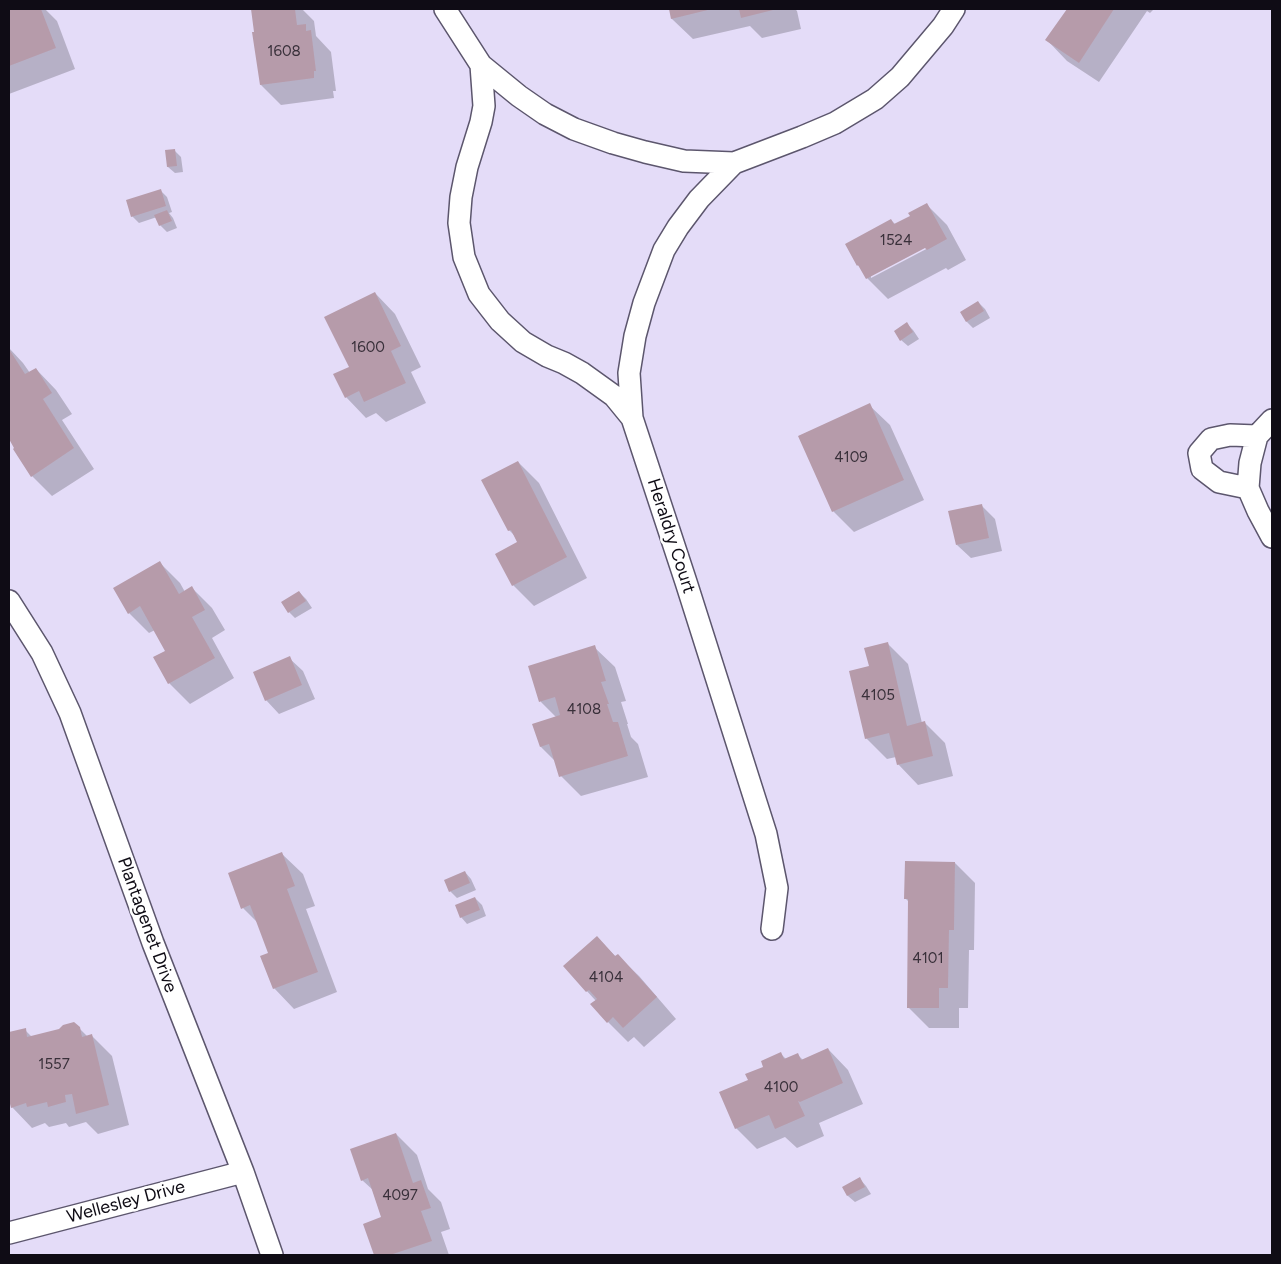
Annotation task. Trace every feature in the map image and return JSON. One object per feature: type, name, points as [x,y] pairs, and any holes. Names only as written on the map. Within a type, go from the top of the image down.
[{"type":"street","points":[[445,9],[481,65],[519,96],[545,114],[574,129],[645,152],[684,161],[734,163],[835,123],[875,99],[900,77],[943,26],[954,9]]},
{"type":"street","points":[[481,65],[484,106],[467,167],[461,197],[459,222],[464,257],[479,294],[500,321],[523,342],[582,373],[614,396],[632,418]]},
{"type":"street","name":"Heraldry Court","points":[[734,163],[699,199],[664,250],[644,303],[635,336],[629,373],[632,418],[766,834],[777,888],[772,929]]},
{"type":"street","points":[[1272,420],[1257,436],[1250,462],[1248,488],[1272,538]]},
{"type":"street","points":[[1248,488],[1219,482],[1202,469],[1199,453],[1211,439],[1230,435],[1257,436]]},
{"type":"street","name":"Plantagenet Drive","points":[[9,601],[42,653],[70,713],[153,943],[242,1172],[272,1255]]},
{"type":"street","name":"Wellesley Drive","points":[[9,1233],[242,1172]]},
{"type":"building","points":[[9,9],[41,9],[56,48],[9,66]]},
{"type":"building","points":[[251,9],[295,9],[297,25],[306,24],[306,31],[311,30],[316,71],[314,71],[314,78],[260,85],[252,32],[254,32]]},
{"type":"building","points":[[669,9],[712,9],[671,19]]},
{"type":"building","points":[[739,9],[777,9],[741,18]]},
{"type":"building","points":[[1067,9],[1114,9],[1079,63],[1045,40]]},
{"type":"building","points":[[175,149],[177,166],[167,167],[165,150]]},
{"type":"building","points":[[161,189],[166,206],[131,217],[126,200]]},
{"type":"building","points":[[927,203],[947,239],[927,250],[925,248],[866,279],[845,244],[891,219],[894,224],[910,216],[908,213]]},
{"type":"building","points":[[167,210],[172,221],[159,226],[154,215]]},
{"type":"building","points":[[375,292],[401,346],[391,351],[406,383],[364,402],[359,391],[345,398],[333,374],[349,367],[324,317]]},
{"type":"building","points":[[978,301],[984,311],[966,322],[960,312]]},
{"type":"building","points":[[907,322],[913,332],[900,341],[894,331]]},
{"type":"building","points":[[9,349],[25,374],[36,368],[52,393],[43,399],[74,448],[31,477],[13,449],[9,439]]},
{"type":"building","points":[[870,403],[904,480],[832,512],[798,436]]},
{"type":"building","points":[[518,461],[567,557],[512,586],[495,554],[517,542],[511,530],[508,531],[481,480]]},
{"type":"building","points":[[982,504],[989,538],[956,545],[948,511]]},
{"type":"building","points":[[160,561],[179,594],[192,586],[205,610],[192,617],[215,658],[168,684],[153,657],[165,651],[140,606],[128,614],[113,588]]},
{"type":"building","points":[[299,591],[306,601],[288,613],[281,602]]},
{"type":"building","points":[[888,642],[907,726],[925,721],[933,756],[897,765],[889,733],[865,739],[849,671],[869,666],[864,648]]},
{"type":"building","points":[[595,645],[606,681],[601,682],[609,704],[607,704],[613,722],[618,722],[628,756],[559,777],[549,744],[540,747],[532,724],[560,715],[555,697],[539,702],[528,666]]},
{"type":"building","points":[[290,656],[302,685],[265,701],[253,672]]},
{"type":"building","points":[[282,852],[295,886],[287,889],[318,972],[273,989],[260,956],[268,953],[250,905],[241,909],[228,873]]},
{"type":"building","points":[[905,861],[955,862],[954,930],[949,930],[948,988],[939,988],[939,1008],[907,1008],[908,899],[904,899]]},
{"type":"building","points":[[465,871],[470,883],[449,892],[444,880]]},
{"type":"building","points":[[475,897],[480,910],[460,918],[455,905]]},
{"type":"building","points":[[597,936],[615,956],[618,954],[657,997],[623,1028],[613,1017],[607,1023],[590,1004],[597,999],[589,990],[586,992],[563,966]]},
{"type":"building","points":[[74,1022],[80,1027],[82,1037],[92,1034],[109,1105],[76,1114],[72,1094],[65,1095],[66,1102],[48,1107],[47,1102],[27,1107],[26,1103],[11,1108],[9,1100],[9,1032],[26,1028],[27,1037],[59,1029],[63,1025]]},
{"type":"building","points":[[828,1048],[843,1083],[800,1102],[798,1101],[805,1116],[775,1129],[769,1115],[735,1129],[719,1092],[748,1080],[745,1074],[763,1067],[761,1061],[781,1052],[784,1059],[798,1053],[801,1060]]},
{"type":"building","points":[[396,1133],[413,1183],[421,1180],[431,1208],[421,1211],[432,1241],[390,1255],[374,1255],[363,1224],[381,1217],[368,1178],[361,1181],[350,1149]]},
{"type":"building","points":[[860,1177],[865,1187],[847,1196],[842,1187]]}]
